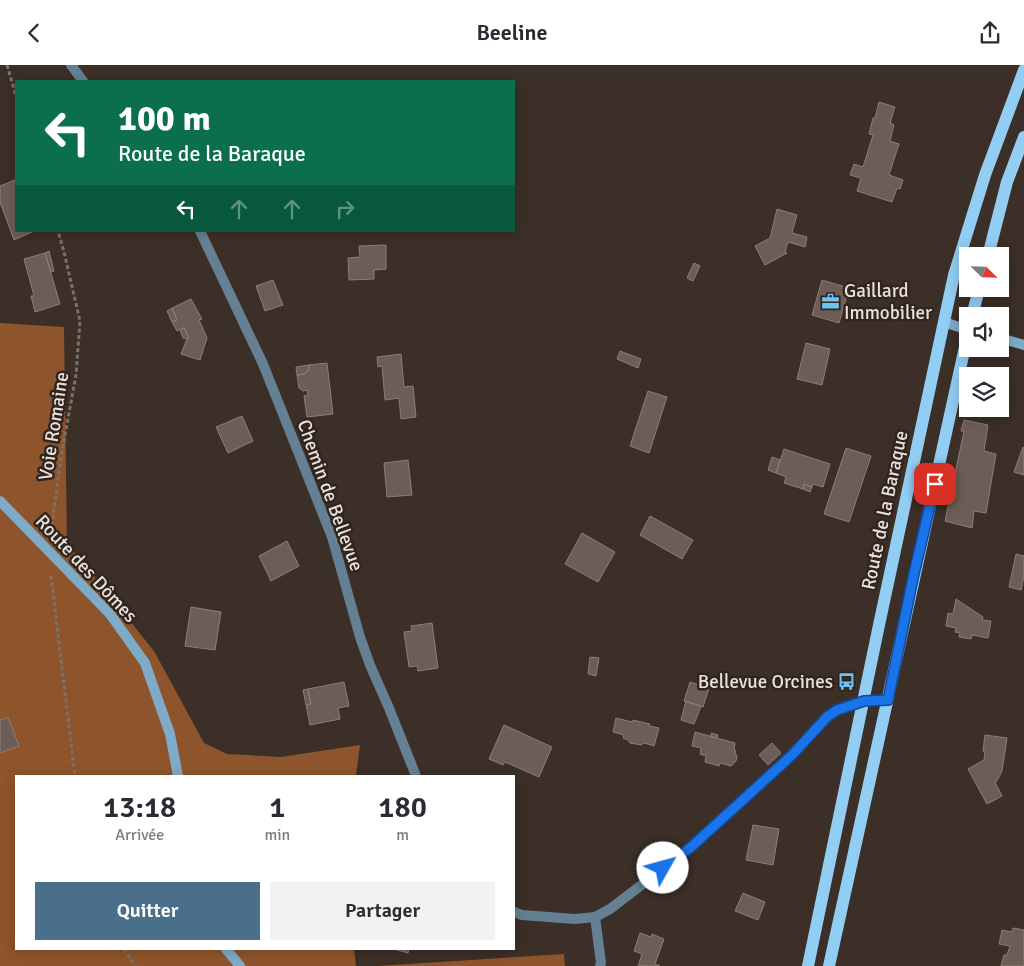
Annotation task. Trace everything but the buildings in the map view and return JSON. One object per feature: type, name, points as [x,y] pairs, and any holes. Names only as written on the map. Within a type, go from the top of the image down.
[{"type":"main road","name":"Route de la Baraque","points":[[808,966],[864,701],[878,625],[954,275],[985,175],[1024,70]]},
{"type":"main road","points":[[990,247],[1007,182],[1024,137]]},
{"type":"main road","points":[[829,966],[962,357]]},
{"type":"street","points":[[71,65],[83,80]]},
{"type":"street","name":"Chemin de Bellevue","points":[[200,232],[263,364],[332,537],[360,637],[416,775]]},
{"type":"street","points":[[944,322],[959,328]]},
{"type":"street","points":[[1009,341],[1024,345]]},
{"type":"street","name":"Route des Dômes","points":[[0,501],[110,614],[145,663],[170,734],[178,775]]},
{"type":"street","points":[[515,912],[522,915],[575,919],[595,917],[610,909],[690,848],[792,755],[827,717],[837,710],[864,701],[888,700]]},
{"type":"street","points":[[595,917],[600,966]]},
{"type":"street","points":[[227,950],[240,966]]},
{"type":"path","points":[[7,65],[15,93]]},
{"type":"path","name":"Voie Romaine","points":[[58,232],[80,321],[76,375],[61,457],[48,550],[75,775]]},
{"type":"path","points":[[125,950],[135,966]]},
{"type":"shaded area","points":[[0,323],[64,327],[67,543],[154,651],[204,743],[227,754],[281,757],[360,745],[356,775],[15,775],[15,950],[354,950],[356,966],[0,966]]},
{"type":"shaded area","points":[[564,954],[565,966],[377,966]]},
{"type":"place","name":"Gaillard Immobilier","points":[[830,301]]},
{"type":"place","name":"Bellevue Orcines","points":[[847,681]]},
{"type":"route","points":[[663,868],[690,848],[792,755],[827,717],[837,710],[864,701],[888,700],[913,578],[935,484]]}]
